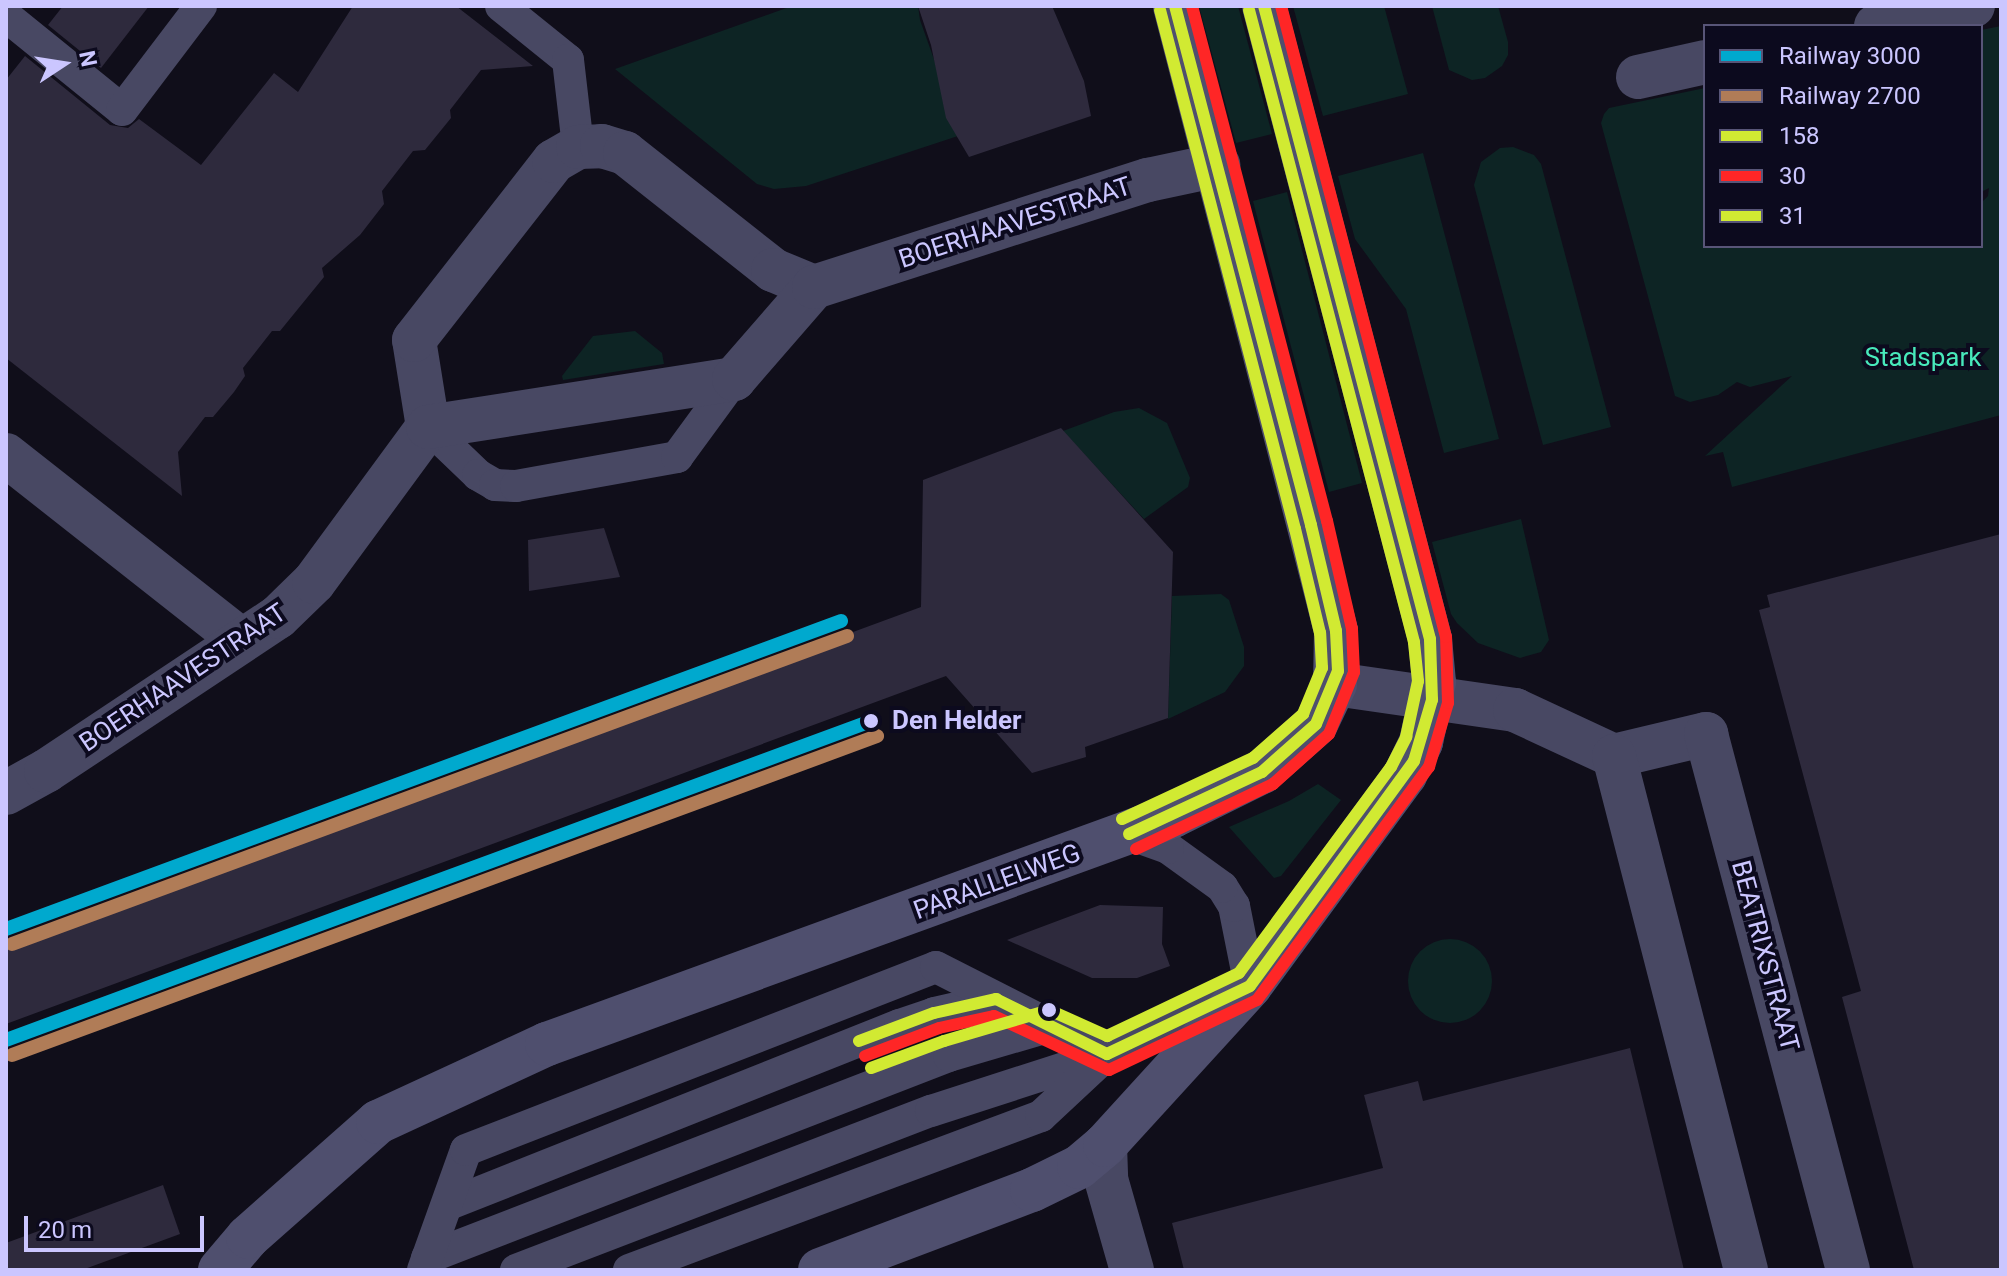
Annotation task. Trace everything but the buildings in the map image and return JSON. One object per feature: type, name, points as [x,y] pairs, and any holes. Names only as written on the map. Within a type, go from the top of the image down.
[{"type":"main road","points":[[1175,6],[1336,631],[1335,684]]},
{"type":"main road","points":[[820,1270],[1032,1190],[1079,1167],[1105,1145],[1250,986],[1405,775],[1421,742],[1432,700],[1430,639],[1264,6]]},
{"type":"main road","name":"PARALLELWEG","points":[[220,1270],[248,1237],[378,1122],[547,1044],[1129,834],[1262,772],[1316,724],[1335,684]]},
{"type":"street","points":[[1886,24],[1973,6]]},
{"type":"street","points":[[1638,77],[1703,62]]},
{"type":"street","points":[[602,146],[625,153],[773,270],[814,287],[734,379],[428,427],[414,340],[554,161],[578,147],[602,146]]},
{"type":"street","name":"BOERHAAVESTRAAT","points":[[814,287],[1148,180],[1218,165]]},
{"type":"street","name":"BOERHAAVESTRAAT","points":[[6,793],[46,771],[278,617],[314,582],[428,427]]},
{"type":"street","points":[[6,455],[241,640]]},
{"type":"street","points":[[1335,684],[1515,710],[1614,756],[1746,1270]]},
{"type":"street","name":"BEATRIXSTRAAT","points":[[1614,756],[1706,734],[1848,1270]]},
{"type":"street","points":[[1105,1145],[1106,1179],[1132,1270]]},
{"type":"lane","points":[[6,16],[122,110],[201,6]]},
{"type":"lane","points":[[501,6],[568,60],[578,147]]},
{"type":"lane","points":[[428,427],[478,475],[495,485],[516,486],[677,457],[734,379]]},
{"type":"lane","points":[[516,1270],[931,1111],[1107,1054],[1250,986],[1243,934],[1234,906],[1222,887],[1168,848],[1129,834]]},
{"type":"lane","points":[[425,1264],[466,1150],[936,967],[1107,1054]]},
{"type":"lane","points":[[447,1205],[911,1021],[996,999]]},
{"type":"lane","points":[[425,1264],[949,1056],[1051,1026]]},
{"type":"lane","points":[[629,1270],[1041,1116],[1107,1054]]},
{"type":"green space","points":[[792,6],[918,6],[920,20],[961,135],[806,186],[774,189],[757,184],[615,69]]},
{"type":"green space","points":[[1199,6],[1238,6],[1272,134],[1236,143]]},
{"type":"green space","points":[[1293,6],[1384,6],[1408,94],[1323,116]]},
{"type":"green space","points":[[1432,6],[1498,6],[1508,42],[1508,55],[1502,66],[1485,78],[1472,80],[1449,70]]},
{"type":"green space","name":"Stadspark","points":[[2001,26],[2001,415],[1732,487],[1723,452],[1705,456],[1792,376],[1750,387],[1737,382],[1718,395],[1690,402],[1675,396],[1601,123],[1604,114],[1609,108],[1703,88],[1703,248],[1983,248],[1983,201],[1988,196],[1989,188],[1983,191],[1983,30]]},
{"type":"green space","points":[[1513,147],[1534,155],[1541,164],[1611,427],[1543,445],[1474,185],[1481,162],[1500,148]]},
{"type":"green space","points":[[1423,153],[1499,439],[1444,453],[1406,309],[1355,239],[1338,176]]},
{"type":"green space","points":[[1287,192],[1362,483],[1329,492],[1253,201]]},
{"type":"green space","points":[[635,331],[662,353],[664,364],[563,380],[562,376],[593,336]]},
{"type":"green space","points":[[1139,408],[1167,423],[1190,478],[1188,487],[1144,519],[1063,431],[1114,412]]},
{"type":"green space","points":[[1521,519],[1549,640],[1541,652],[1520,658],[1478,643],[1457,623],[1451,614],[1432,542]]},
{"type":"green space","points":[[1221,594],[1229,600],[1244,647],[1244,666],[1225,692],[1168,719],[1172,596]]},
{"type":"green space","points":[[1318,784],[1341,800],[1281,876],[1274,878],[1229,827],[1289,801]]},
{"type":"green space","points":[[1450,939],[1466,942],[1480,951],[1489,965],[1492,981],[1489,997],[1480,1011],[1466,1020],[1450,1023],[1434,1020],[1420,1011],[1411,997],[1408,981],[1411,965],[1420,951],[1434,942]]},
{"type":"rail line","name":"3000","points":[[6,929],[841,621]]},
{"type":"rail line","name":"2700","points":[[12,944],[847,636]]},
{"type":"rail line","name":"3000","points":[[6,1040],[871,721]]},
{"type":"rail line","name":"2700","points":[[12,1055],[877,736]]},
{"type":"transit line","name":"158","points":[[1129,834],[1262,772],[1316,724],[1338,671],[1336,631],[1311,525],[1175,6]]},
{"type":"transit line","name":"30","points":[[1136,849],[1273,784],[1329,734],[1354,672],[1352,629],[1327,521],[1192,6]]},
{"type":"transit line","name":"158","points":[[859,1041],[934,1013],[996,999],[1107,1054],[1250,986],[1414,761],[1432,700],[1430,639],[1264,6]]},
{"type":"transit line","name":"30","points":[[865,1056],[939,1028],[994,1016],[1109,1070],[1257,1000],[1429,767],[1448,703],[1446,637],[1281,6]]},
{"type":"transit line","name":"31","points":[[1122,819],[1253,758],[1303,714],[1322,668],[1320,633],[1295,529],[1160,10]]},
{"type":"transit line","name":"31","points":[[871,1068],[944,1041],[1049,1010],[1107,1036],[1239,973],[1391,767],[1406,737],[1418,681],[1414,642],[1249,10]]},
{"type":"place","name":"Den Helder","points":[[871,721]]}]
